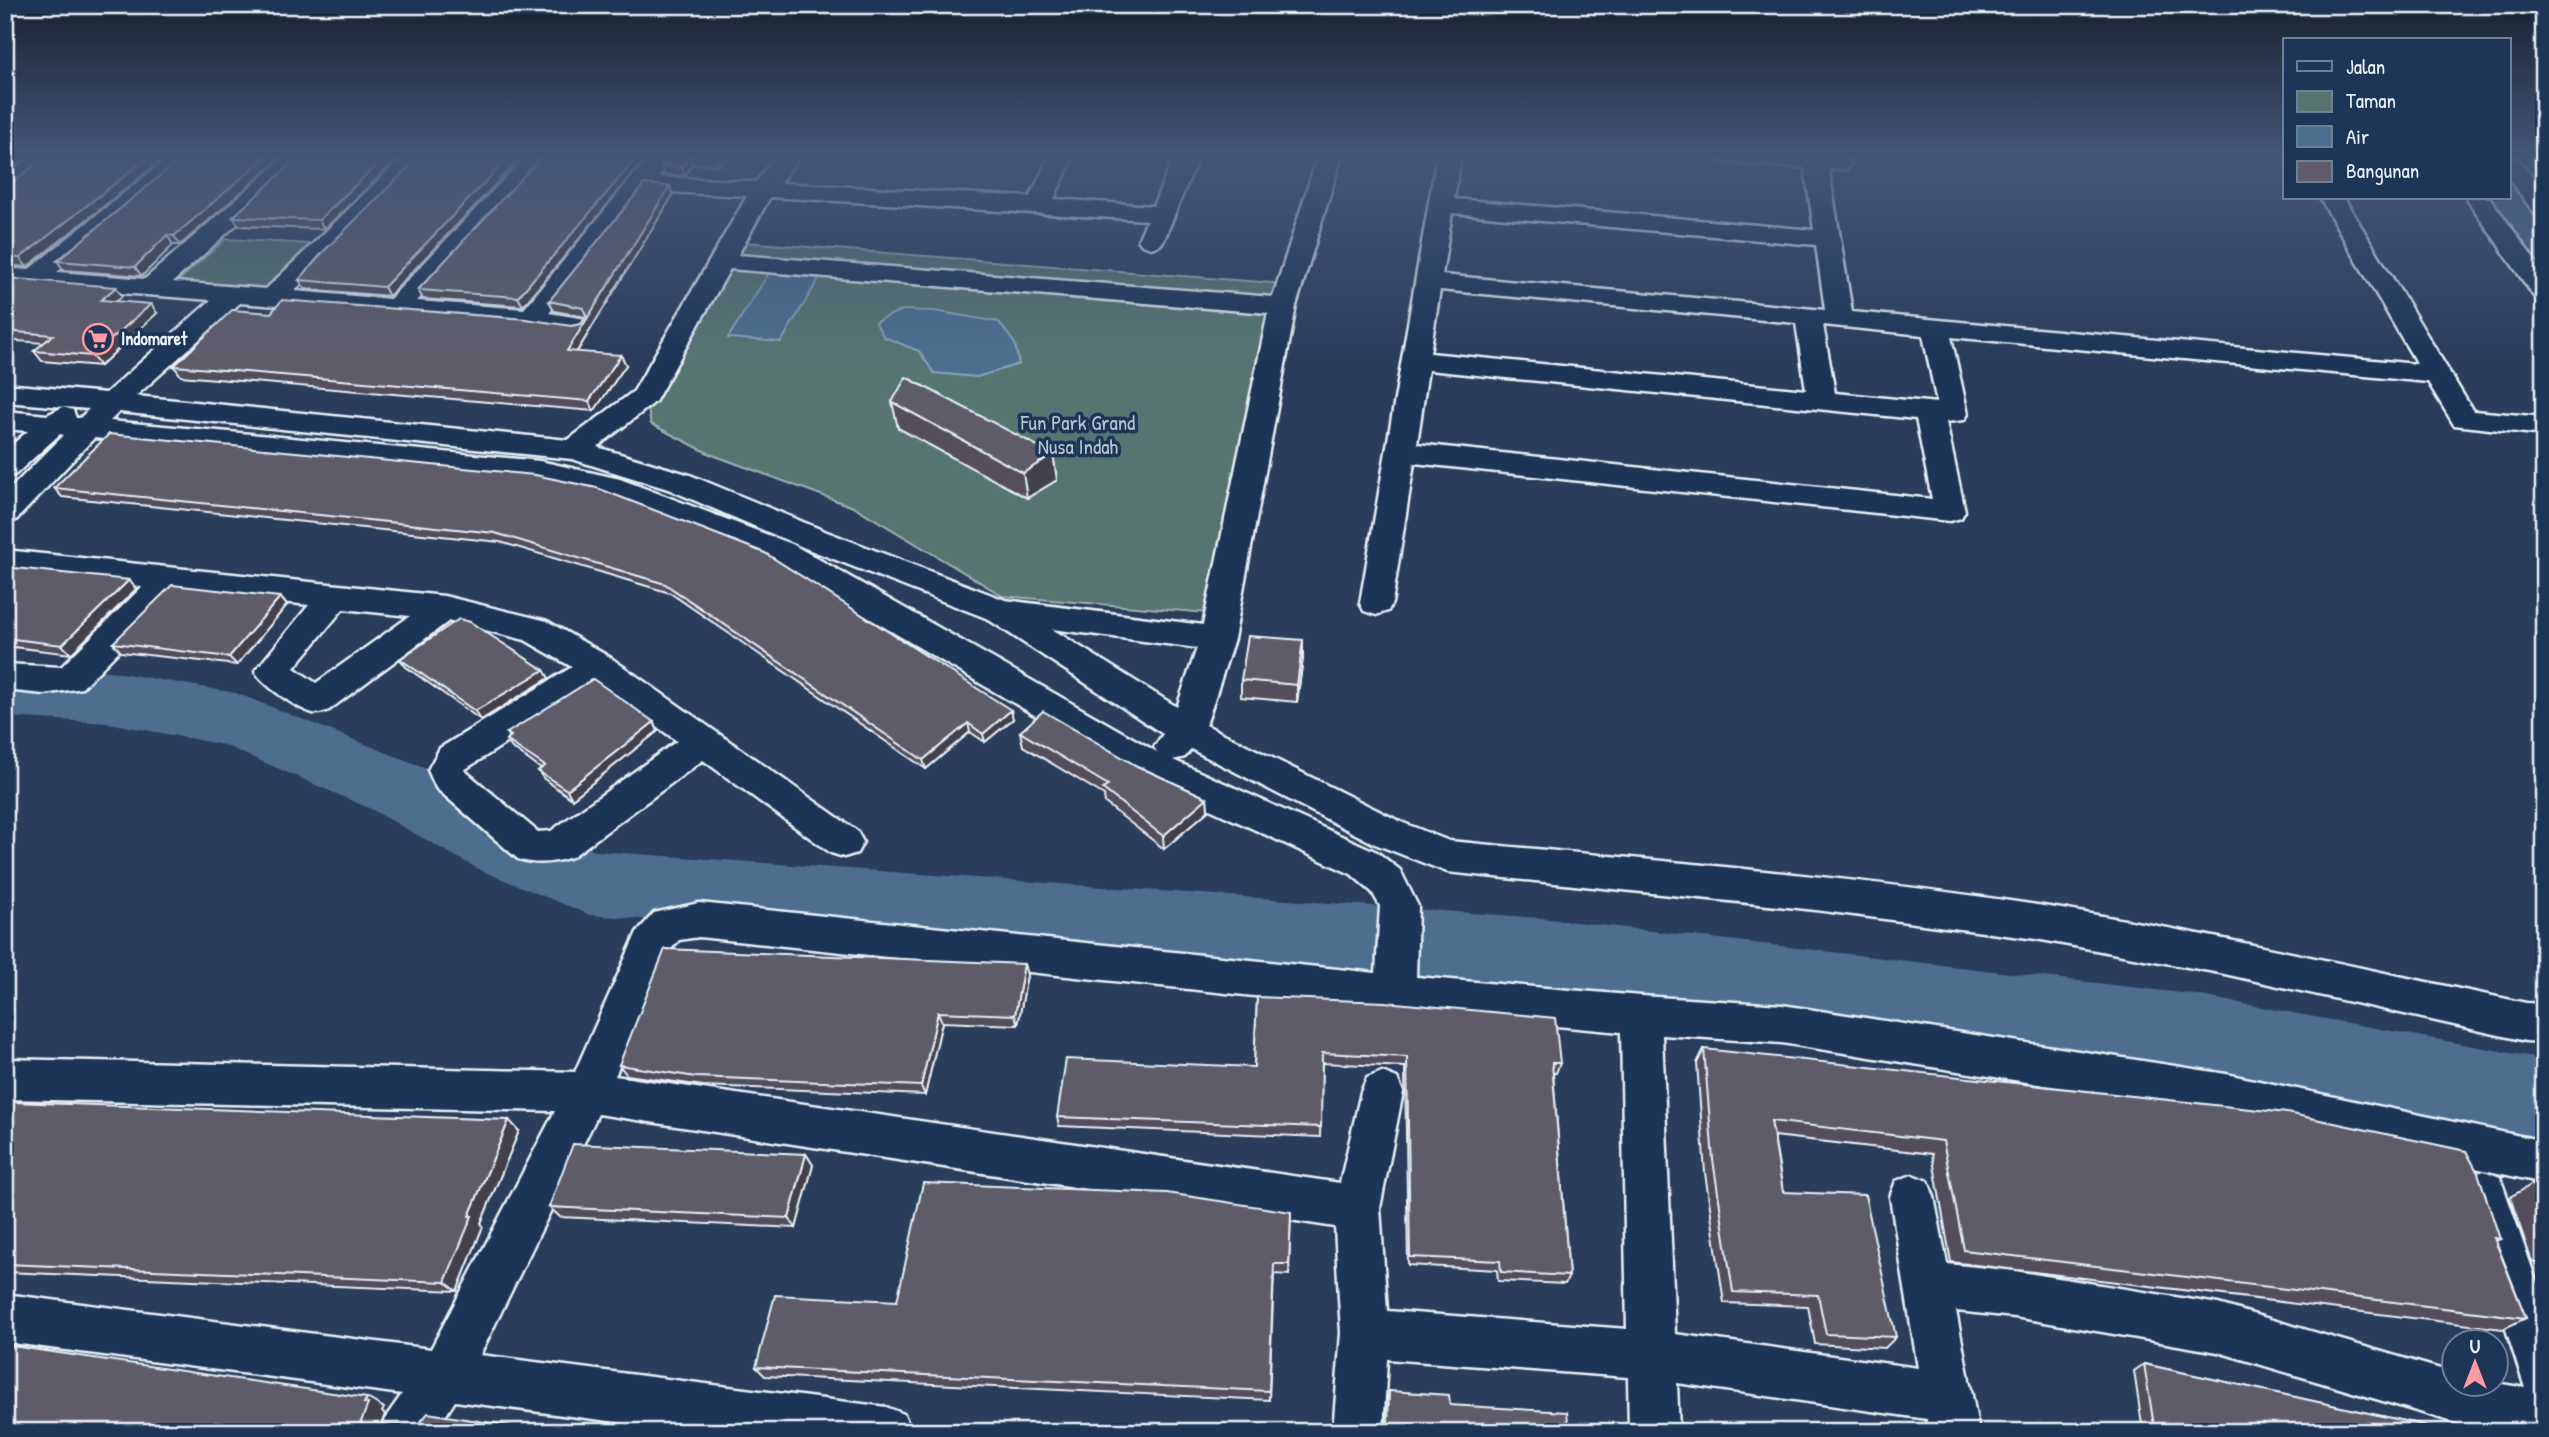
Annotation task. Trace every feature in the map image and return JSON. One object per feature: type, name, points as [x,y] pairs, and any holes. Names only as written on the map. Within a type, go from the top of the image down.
[{"type":"street","points":[[34,278],[104,222]]},
{"type":"street","points":[[152,287],[225,222]]},
{"type":"street","points":[[272,299],[351,222]]},
{"type":"street","points":[[397,307],[477,222]]},
{"type":"street","points":[[531,318],[608,222]]},
{"type":"street","points":[[574,450],[645,396],[745,222]]},
{"type":"street","points":[[1152,240],[1158,222]]},
{"type":"street","points":[[1153,767],[1186,731],[1217,639],[1283,306],[1309,222]]},
{"type":"street","points":[[1376,603],[1437,222]]},
{"type":"street","points":[[1635,222],[1828,239]]},
{"type":"street","points":[[1828,222],[1840,319]]},
{"type":"street","points":[[2346,222],[2464,419],[2544,426]]},
{"type":"street","points":[[2495,222],[2544,292]]},
{"type":"street","points":[[723,261],[1283,306]]},
{"type":"street","points":[[5,276],[531,318],[576,325]]},
{"type":"street","points":[[1428,281],[2437,374]]},
{"type":"street","points":[[5,467],[199,293]]},
{"type":"street","points":[[5,513],[113,401],[233,295]]},
{"type":"street","points":[[1808,316],[1822,401]]},
{"type":"street","points":[[1415,360],[1954,414],[1935,328]]},
{"type":"street","points":[[5,393],[113,401],[574,450],[678,482],[816,540],[998,610],[1186,731],[1388,833],[1447,856],[1832,895],[2037,922],[2249,962],[2526,1022],[2544,1023]]},
{"type":"street","points":[[1400,452],[1950,510],[1929,412]]},
{"type":"street","points":[[5,420],[540,471],[609,486],[781,552],[1153,767],[1364,863],[1386,881],[1399,906],[1395,984]]},
{"type":"street","points":[[5,561],[444,608],[535,630],[599,667],[844,842]]},
{"type":"street","points":[[5,677],[44,681],[70,679],[170,579]]},
{"type":"street","points":[[335,596],[272,671],[317,701],[444,608]]},
{"type":"street","points":[[998,610],[1217,639]]},
{"type":"street","points":[[599,667],[453,758],[446,770],[449,778],[531,848],[559,846],[704,741]]},
{"type":"street","points":[[1364,863],[1388,833]]},
{"type":"street","points":[[406,1432],[445,1373],[587,1091],[651,944],[668,925],[699,920],[1395,984],[1641,1014],[1782,1024],[2226,1094],[2544,1162]]},
{"type":"street","points":[[1641,1014],[1654,1432]]},
{"type":"street","points":[[5,1079],[587,1091],[1357,1208]]},
{"type":"street","points":[[1358,1432],[1365,1333],[1357,1208],[1382,1092]]},
{"type":"street","points":[[2468,1146],[2544,1376]]},
{"type":"street","points":[[1365,1333],[1653,1356],[1951,1414],[1912,1197]]},
{"type":"street","points":[[1928,1285],[2015,1294],[2218,1328],[2470,1402],[2544,1417]]},
{"type":"street","points":[[5,1318],[886,1432]]},
{"type":"green space","points":[[226,239],[312,244],[264,291],[178,281]]},
{"type":"green space","name":"Fun Park Grand Nusa Indah","points":[[744,242],[1301,285],[1220,614],[1003,596],[856,508],[710,454],[651,424],[645,396]]},
{"type":"water","points":[[769,273],[820,277],[781,342],[728,338]]},
{"type":"water","points":[[902,310],[934,311],[999,322],[1015,344],[1019,364],[977,377],[934,373],[919,351],[884,337],[875,322]]},
{"type":"building","points":[[5,222],[66,222],[20,258],[5,257]]},
{"type":"building","points":[[104,222],[190,222],[174,236],[167,235],[135,267],[57,261]]},
{"type":"building","points":[[353,222],[446,222],[384,287],[299,280]]},
{"type":"building","points":[[481,222],[582,222],[518,297],[418,290]]},
{"type":"building","points":[[613,222],[647,222],[567,351],[621,355],[589,401],[174,366],[232,310],[271,313],[282,300],[526,319],[571,326],[581,324],[587,317],[583,308],[549,301]]},
{"type":"building","points":[[5,278],[116,287],[101,300],[151,304],[92,356],[34,351],[53,335],[5,331]]},
{"type":"building","points":[[906,377],[1053,454],[1023,473],[892,402]]},
{"type":"building","points":[[109,434],[535,475],[597,488],[765,553],[1011,710],[983,734],[968,723],[923,760],[665,584],[495,533],[54,488]]},
{"type":"building","points":[[15,568],[129,580],[62,645],[5,638],[5,577]]},
{"type":"building","points":[[172,585],[280,597],[229,657],[113,643]]},
{"type":"building","points":[[459,619],[470,622],[544,670],[475,711],[400,659]]},
{"type":"building","points":[[1248,636],[1303,640],[1297,685],[1241,680]]},
{"type":"building","points":[[593,679],[654,722],[567,790],[538,771],[545,766],[506,740],[511,736],[507,733]]},
{"type":"building","points":[[1043,711],[1137,766],[1207,798],[1163,836],[1103,789],[1108,785],[1020,732]]},
{"type":"building","points":[[665,949],[1024,964],[1015,1015],[938,1012],[921,1086],[696,1077],[619,1065]]},
{"type":"building","points":[[1257,997],[1385,1002],[1555,1018],[1560,1063],[1552,1063],[1569,1276],[1501,1272],[1500,1261],[1410,1257],[1407,1057],[1322,1053],[1321,1127],[1057,1117],[1066,1059],[1254,1067]]},
{"type":"building","points":[[1704,1049],[2287,1113],[2466,1151],[2478,1173],[2500,1239],[2494,1238],[2526,1318],[1964,1250],[1943,1141],[1771,1121],[1783,1192],[1865,1195],[1896,1337],[1826,1334],[1818,1295],[1733,1292],[1713,1160]]},
{"type":"building","points":[[13,1102],[509,1120],[445,1282],[5,1264],[5,1114]]},
{"type":"building","points":[[573,1144],[806,1154],[789,1218],[549,1207]]},
{"type":"building","points":[[923,1183],[1167,1193],[1291,1212],[1289,1264],[1274,1264],[1269,1391],[756,1367],[775,1295],[897,1301]]},
{"type":"building","points":[[2533,1184],[2544,1186],[2544,1215]]},
{"type":"building","points":[[5,1345],[367,1398],[364,1403],[368,1404],[361,1422],[363,1425],[418,1425],[428,1413],[547,1432],[5,1432]]},
{"type":"building","points":[[2144,1364],[2455,1432],[2155,1432]]},
{"type":"building","points":[[1389,1391],[1449,1395],[1450,1405],[1567,1412],[1569,1432],[1377,1432],[1377,1426],[1388,1424]]},
{"type":"waterway","points":[[2516,222],[2544,258]]},
{"type":"waterway","points":[[5,691],[109,697],[236,720],[397,788],[507,848],[590,883],[1541,953],[2190,1032],[2544,1099]]},
{"type":"place","name":"Indomaret","points":[[98,339]]}]
